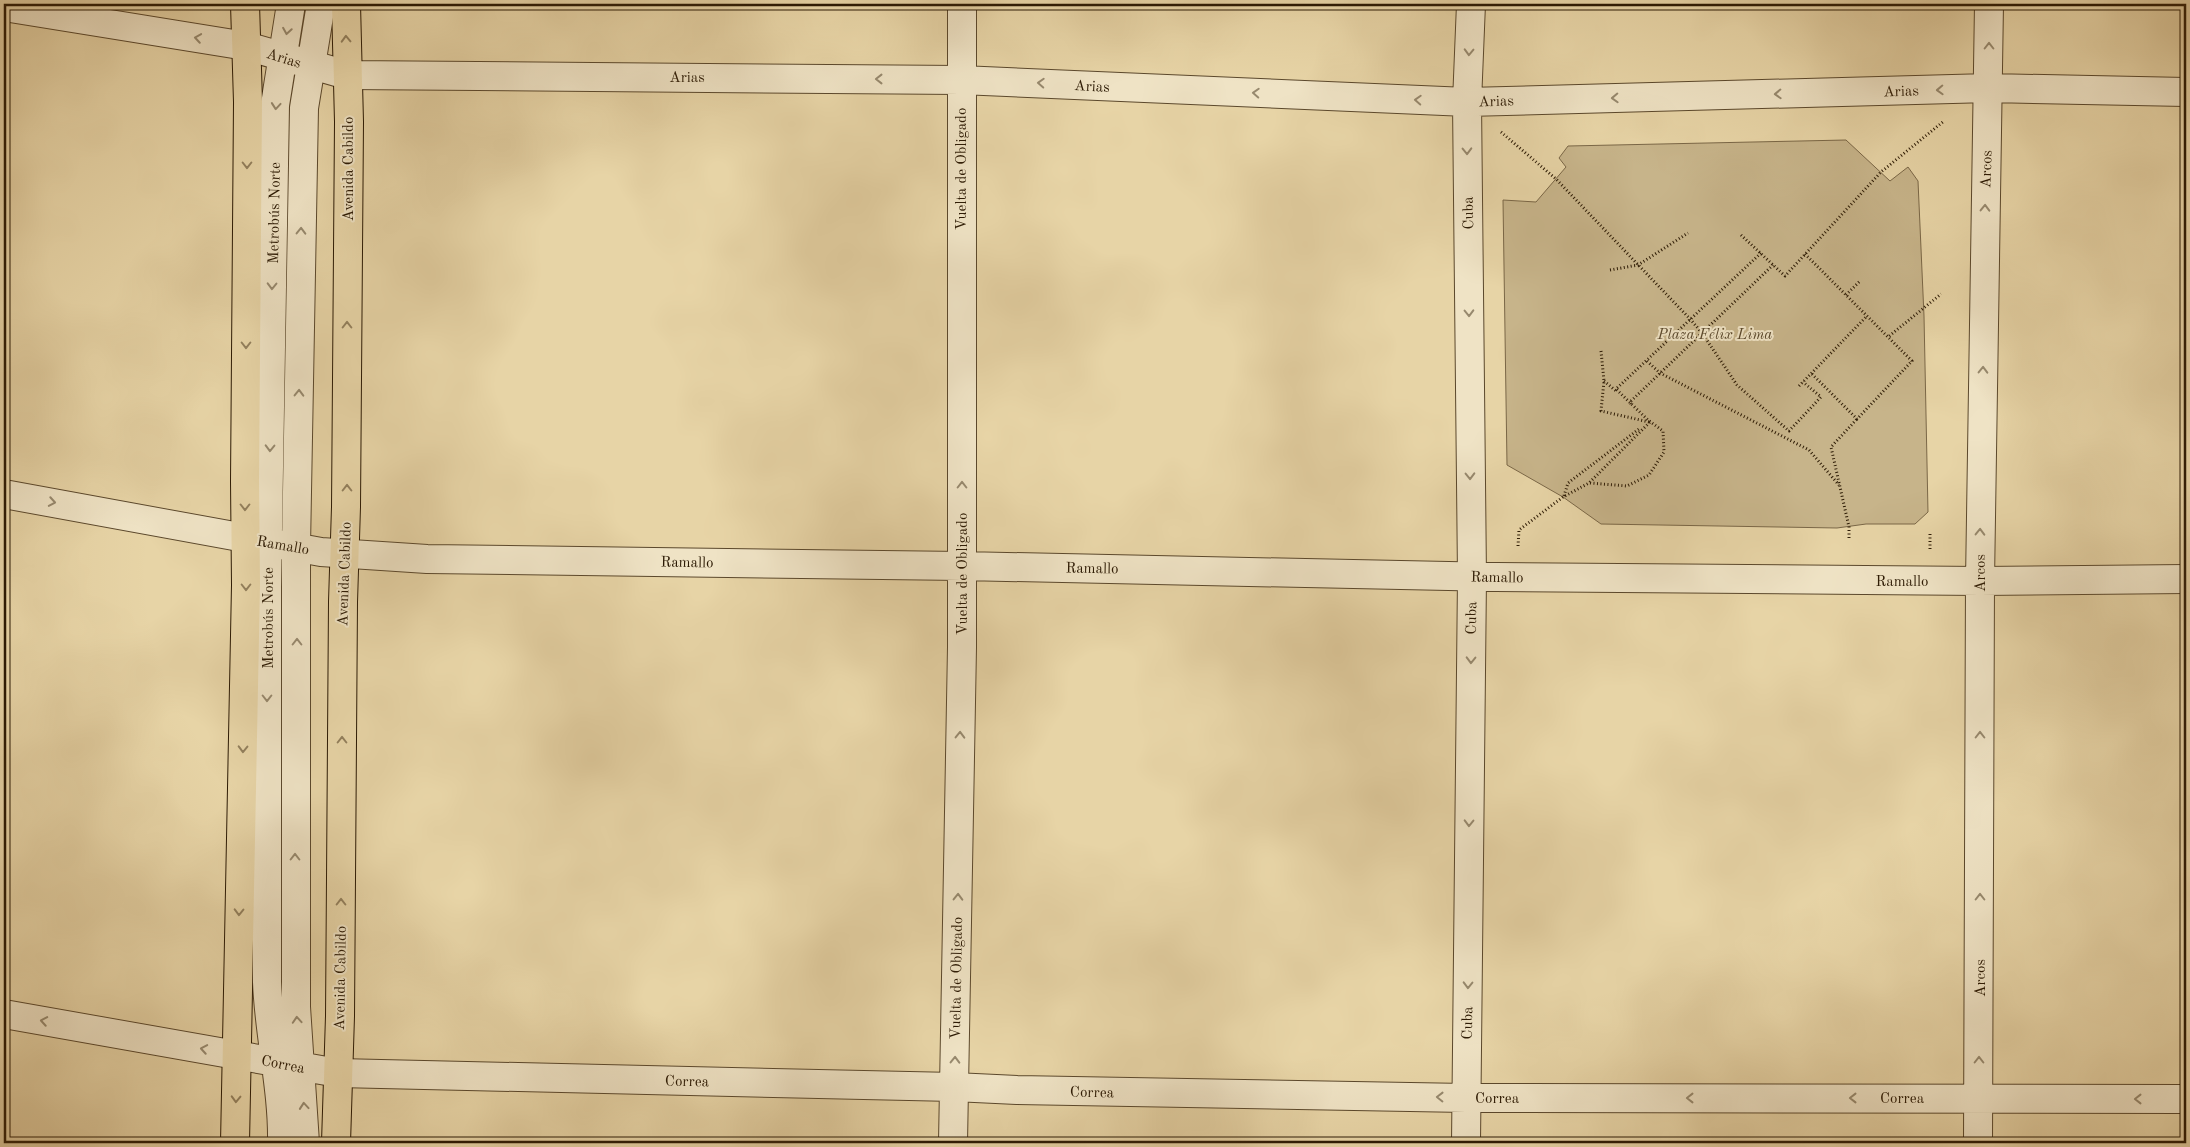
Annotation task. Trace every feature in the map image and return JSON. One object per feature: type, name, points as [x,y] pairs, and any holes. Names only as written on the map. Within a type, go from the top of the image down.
[{"type":"main road","points":[[235,1143],[246,585],[256,540],[245,4]]},
{"type":"main road","name":"Avenida Cabildo","points":[[336,1143],[346,507],[346,4]]},
{"type":"street","name":"Metrobús Norte","points":[[291,4],[275,105],[256,540],[267,982],[305,1143]]},
{"type":"street","name":"Metrobús Norte","points":[[282,1143],[282,1118],[296,1007],[296,547],[304,108],[321,4]]},
{"type":"street","name":"Vuelta de Obligado","points":[[953,1143],[962,566],[962,4]]},
{"type":"street","name":"Cuba","points":[[1466,1143],[1472,576],[1467,102],[1471,4]]},
{"type":"street","name":"Arcos","points":[[1978,1143],[1980,581],[1989,4]]},
{"type":"street","name":"Arias","points":[[4,7],[246,46],[311,66],[347,74],[961,80],[1467,102],[1989,88],[2186,92]]},
{"type":"street","name":"Ramallo","points":[[4,494],[296,547],[344,554],[427,560],[962,566],[1516,577],[1980,581],[2186,579]]},
{"type":"street","name":"Correa","points":[[4,1014],[338,1073],[1017,1090],[1466,1098],[2186,1100]]},
{"type":"path","points":[[1467,102],[1556,178],[1691,320],[1738,385],[1789,431],[1820,397],[1803,382]]},
{"type":"path","points":[[1741,235],[1785,276],[1881,172],[1950,117]]},
{"type":"path","points":[[1610,270],[1638,265],[1688,233]]},
{"type":"path","points":[[1650,422],[1616,388],[1761,253]]},
{"type":"path","points":[[1805,254],[1912,361],[1830,447],[1849,527],[1849,538]]},
{"type":"path","points":[[1650,422],[1630,402],[1773,264]]},
{"type":"path","points":[[1846,295],[1860,281]]},
{"type":"path","points":[[1888,337],[1941,294]]},
{"type":"path","points":[[1799,386],[1867,316]]},
{"type":"path","points":[[1601,350],[1604,381],[1601,411],[1650,422]]},
{"type":"path","points":[[1647,361],[1660,373],[1809,450],[1839,485]]},
{"type":"path","points":[[1812,374],[1857,419]]},
{"type":"path","points":[[1589,483],[1627,486],[1649,475],[1664,452],[1663,431],[1650,422],[1604,381]]},
{"type":"path","points":[[1516,577],[1519,530],[1563,497],[1589,483],[1650,422]]},
{"type":"path","points":[[1563,497],[1568,483],[1650,422]]},
{"type":"green space","name":"Plaza Félix Lima","points":[[1846,140],[1890,181],[1908,167],[1918,181],[1924,316],[1928,512],[1915,524],[1866,524],[1837,528],[1601,524],[1563,497],[1507,465],[1503,200],[1536,202],[1566,167],[1559,158],[1568,146]]}]
